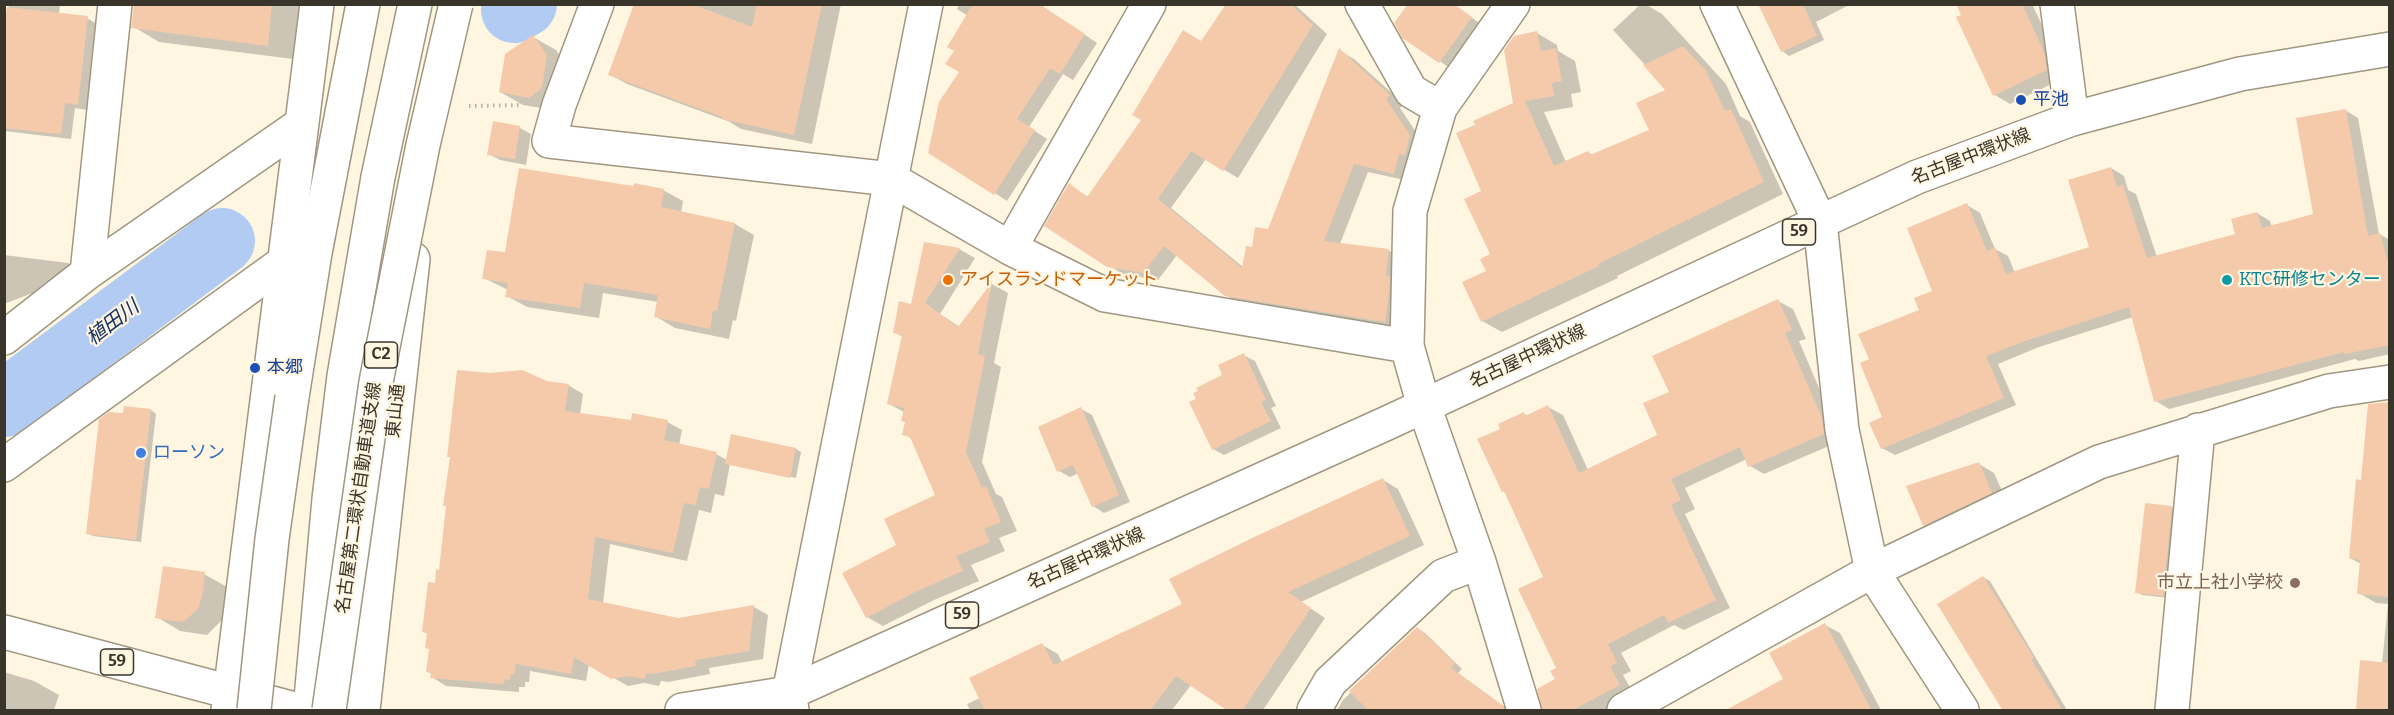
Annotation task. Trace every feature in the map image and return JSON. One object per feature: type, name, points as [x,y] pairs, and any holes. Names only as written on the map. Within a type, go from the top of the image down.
[{"type":"main road","points":[[87,273],[115,4]]},
{"type":"main road","points":[[237,704],[284,262],[317,4]]},
{"type":"main road","points":[[237,704],[272,539],[342,4]]},
{"type":"main road","points":[[292,397],[320,230],[363,4]]},
{"type":"main road","points":[[310,711],[329,499],[344,376],[378,177],[415,4]]},
{"type":"main road","points":[[597,4],[559,105],[549,141],[891,179],[1010,248],[1104,295],[1407,346]]},
{"type":"main road","points":[[791,702],[926,4]]},
{"type":"main road","points":[[1010,248],[1149,4]]},
{"type":"main road","points":[[1362,4],[1412,91],[1440,108]]},
{"type":"main road","points":[[1513,4],[1440,108],[1410,211],[1407,346],[1424,406],[1479,562],[1524,711]]},
{"type":"main road","points":[[1717,4],[1820,222],[1842,430],[1872,571],[1962,711]]},
{"type":"main road","points":[[2057,4],[2072,118]]},
{"type":"main road","name":"東山通","points":[[363,711],[418,217],[434,106],[452,8]]},
{"type":"main road","name":"名古屋第二環状自動車道支線","points":[[329,711],[376,382],[452,8]]},
{"type":"main road","name":"名古屋中環状線","points":[[682,711],[791,702],[1917,177],[2072,118],[2240,74],[2390,49]]},
{"type":"main road","points":[[4,338],[87,273],[300,125]]},
{"type":"main road","points":[[4,465],[284,262]]},
{"type":"main road","points":[[1624,711],[1872,571],[2099,462],[2329,391],[2390,382]]},
{"type":"main road","points":[[2172,711],[2198,430]]},
{"type":"main road","points":[[1314,711],[1330,682],[1443,576],[1479,562]]},
{"type":"main road","name":"59","points":[[4,632],[237,704],[298,711]]},
{"type":"path","points":[[434,106],[559,105]]},
{"type":"building","points":[[134,4],[272,4],[268,46],[131,28]]},
{"type":"building","points":[[634,4],[692,4],[752,27],[757,4],[822,4],[794,135],[722,119],[722,117],[608,75]]},
{"type":"building","points":[[973,4],[1039,4],[1085,34],[1060,74],[1050,68],[1017,119],[1035,130],[994,195],[928,153],[939,102],[959,72],[945,64],[954,51],[947,47]]},
{"type":"building","points":[[1226,4],[1290,4],[1313,25],[1223,171],[1191,151],[1158,199],[1242,268],[1246,246],[1252,247],[1255,227],[1268,229],[1339,48],[1390,95],[1386,99],[1410,135],[1405,155],[1399,154],[1394,174],[1354,164],[1324,241],[1389,249],[1386,275],[1390,276],[1385,322],[1225,296],[1164,246],[1143,273],[1107,267],[1044,226],[1069,183],[1087,197],[1141,120],[1132,115],[1183,30],[1201,41]]},
{"type":"building","points":[[1408,4],[1454,4],[1472,17],[1439,63],[1402,38],[1394,23]]},
{"type":"building","points":[[1758,4],[1803,4],[1817,36],[1781,52]]},
{"type":"building","points":[[1956,4],[2022,4],[2044,52],[2047,70],[1993,96],[1956,17],[1961,15]]},
{"type":"building","points":[[7,7],[88,16],[78,105],[65,103],[61,134],[4,128],[4,28]]},
{"type":"building","points":[[1537,31],[1541,51],[1556,48],[1562,81],[1552,83],[1554,96],[1525,101],[1554,166],[1588,151],[1590,155],[1649,130],[1636,103],[1665,90],[1643,65],[1683,46],[1706,71],[1725,111],[1731,109],[1764,182],[1598,264],[1599,266],[1481,322],[1462,282],[1486,271],[1480,259],[1490,254],[1464,199],[1481,191],[1456,133],[1475,125],[1473,121],[1513,103],[1504,50],[1514,36]]},
{"type":"building","points":[[533,35],[547,55],[542,88],[529,98],[499,92],[505,54]]},
{"type":"building","points":[[2346,109],[2368,236],[2380,233],[2390,270],[2390,345],[2345,354],[2344,352],[2154,402],[2129,307],[1986,356],[2004,398],[1881,449],[1869,423],[1882,417],[1860,363],[1869,359],[1858,334],[1919,310],[1914,298],[1932,291],[1907,228],[1967,203],[1987,251],[1995,247],[2006,274],[2089,247],[2068,180],[2111,167],[2117,187],[2123,185],[2147,258],[2235,234],[2231,219],[2257,212],[2262,228],[2313,214],[2296,118]]},
{"type":"building","points":[[493,121],[520,126],[515,159],[487,155]]},
{"type":"building","points":[[519,168],[664,189],[661,207],[735,223],[717,311],[713,310],[710,329],[654,317],[658,295],[584,283],[580,308],[505,297],[508,283],[482,279],[487,250],[505,252]]},
{"type":"building","points":[[924,242],[960,248],[925,303],[958,327],[992,282],[978,354],[985,356],[966,452],[982,488],[986,486],[1001,522],[984,529],[990,542],[956,556],[963,571],[917,591],[866,618],[842,573],[896,545],[884,519],[935,495],[910,437],[902,435],[905,422],[901,421],[904,408],[887,404],[902,335],[893,333],[899,301],[911,304]]},
{"type":"building","points":[[1778,299],[1792,330],[1785,333],[1822,418],[1824,434],[1748,467],[1740,447],[1671,479],[1681,500],[1671,505],[1716,600],[1668,623],[1664,615],[1608,644],[1617,663],[1610,666],[1620,685],[1571,711],[1542,711],[1537,689],[1555,679],[1550,671],[1556,668],[1518,589],[1543,577],[1504,491],[1502,492],[1477,439],[1500,429],[1498,424],[1524,412],[1525,416],[1548,405],[1579,473],[1657,435],[1643,403],[1669,392],[1652,356]]},
{"type":"building","points":[[1244,353],[1266,400],[1261,402],[1271,421],[1212,450],[1189,402],[1196,399],[1193,393],[1198,391],[1196,388],[1222,375],[1218,365]]},
{"type":"building","points":[[457,370],[490,373],[522,370],[547,381],[569,384],[565,411],[631,420],[632,413],[668,420],[664,440],[717,452],[709,489],[700,487],[696,505],[684,503],[673,553],[595,537],[588,599],[678,618],[754,605],[749,651],[695,660],[696,666],[652,674],[646,673],[645,679],[628,676],[611,679],[574,657],[571,674],[516,664],[514,675],[511,674],[510,680],[505,679],[504,684],[430,678],[431,673],[426,672],[429,649],[425,648],[427,633],[422,632],[428,582],[435,583],[436,569],[439,570],[446,506],[443,506],[450,457],[447,457]]},
{"type":"building","points":[[2390,402],[2390,597],[2357,594],[2360,560],[2349,558],[2356,479],[2361,480],[2368,404]]},
{"type":"building","points":[[124,406],[151,409],[136,540],[86,534],[99,419],[109,412],[123,413]]},
{"type":"building","points":[[1081,407],[1119,495],[1092,507],[1073,465],[1057,472],[1038,427]]},
{"type":"building","points":[[731,434],[796,448],[790,478],[725,464]]},
{"type":"building","points":[[1979,462],[1992,493],[1923,526],[1906,486]]},
{"type":"building","points":[[1383,478],[1410,536],[1288,592],[1311,608],[1242,711],[1228,711],[1176,676],[1150,711],[985,711],[969,678],[1042,643],[1054,665],[1182,604],[1169,579]]},
{"type":"building","points":[[2145,503],[2172,506],[2163,596],[2135,593]]},
{"type":"building","points":[[163,566],[205,572],[198,609],[183,622],[155,618]]},
{"type":"building","points":[[1983,576],[2034,658],[2031,659],[2063,711],[2003,711],[1937,604]]},
{"type":"building","points":[[1825,623],[1872,711],[1724,711],[1783,679],[1769,653]]},
{"type":"building","points":[[1417,627],[1455,663],[1451,668],[1503,706],[1505,711],[1369,711],[1349,691]]},
{"type":"building","points":[[2360,660],[2390,663],[2390,711],[2356,711]]},
{"type":"waterway","name":"植田川","points":[[514,10],[524,4]]},
{"type":"waterway","name":"植田川","points":[[4,404],[222,241]]},
{"type":"place","name":"平池","points":[[2021,100]]},
{"type":"place","name":"アイスランドマーケット","points":[[948,280]]},
{"type":"place","name":"KTC研修センター","points":[[2227,280]]},
{"type":"place","name":"本郷","points":[[255,368]]},
{"type":"place","name":"ローソン","points":[[141,453]]},
{"type":"place","name":"市立上社小学校","points":[[2295,583]]}]
